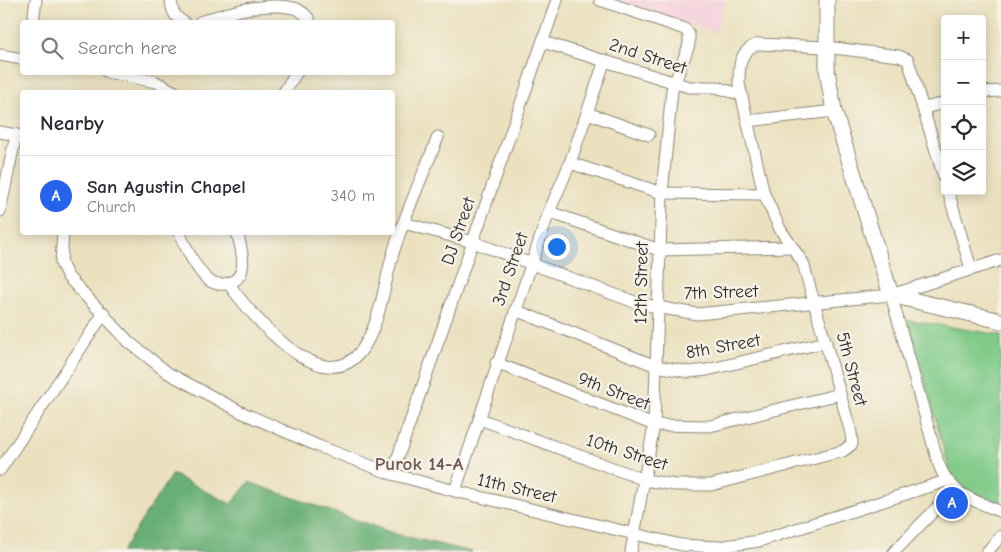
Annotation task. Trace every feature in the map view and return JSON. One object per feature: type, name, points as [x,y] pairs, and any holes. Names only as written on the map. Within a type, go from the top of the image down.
[{"type":"main road","points":[[827,0],[826,47],[834,111],[891,294],[1001,321]]},
{"type":"street","points":[[33,20],[36,0]]},
{"type":"street","points":[[171,0],[172,10],[176,18],[180,20]]},
{"type":"street","name":"DJ Street","points":[[392,474],[557,0]]},
{"type":"street","name":"12th Street","points":[[600,0],[682,28],[690,35],[689,45],[674,83],[662,193],[654,425],[631,552]]},
{"type":"street","points":[[205,20],[235,8],[260,1],[293,5],[308,16],[309,20]]},
{"type":"street","name":"2nd Street","points":[[543,42],[688,87],[716,86],[742,95]]},
{"type":"street","name":"5th Street","points":[[826,47],[758,44],[748,47],[742,55],[739,66],[742,95],[764,194],[771,212],[803,263],[816,302],[851,433],[852,444]]},
{"type":"street","points":[[826,47],[899,56],[908,60],[941,166]]},
{"type":"street","points":[[0,55],[20,59]]},
{"type":"street","name":"3rd Street","points":[[455,491],[480,419],[496,363],[548,212],[570,163],[605,60]]},
{"type":"street","points":[[122,75],[156,82],[171,90]]},
{"type":"street","points":[[285,90],[295,75]]},
{"type":"street","points":[[986,91],[1001,91]]},
{"type":"street","points":[[924,108],[941,104]]},
{"type":"street","points":[[748,122],[834,111]]},
{"type":"street","points":[[587,113],[649,135]]},
{"type":"street","points":[[0,132],[19,135],[0,212]]},
{"type":"street","points":[[228,283],[262,325],[298,354],[311,362],[325,366],[337,366],[348,363],[361,352],[369,337],[394,248],[438,137]]},
{"type":"street","points":[[570,163],[662,193],[764,194]]},
{"type":"street","points":[[949,195],[971,269]]},
{"type":"street","points":[[548,212],[659,250],[792,247]]},
{"type":"street","name":"7th Street","points":[[404,223],[473,242],[530,265],[659,309],[705,314],[891,294],[1001,260]]},
{"type":"street","name":"11th Street","points":[[63,235],[61,263],[68,277],[104,313],[129,342],[168,373],[258,419],[318,446],[392,474],[455,491],[681,544],[703,547],[760,547],[950,486]]},
{"type":"street","points":[[180,235],[206,278],[213,283],[228,283],[241,275],[243,268],[238,235]]},
{"type":"street","points":[[891,294],[938,462],[950,486],[1001,512]]},
{"type":"street","name":"8th Street","points":[[515,310],[656,366],[688,372],[707,370],[826,342]]},
{"type":"street","points":[[0,470],[104,313]]},
{"type":"street","name":"9th Street","points":[[496,363],[654,425],[710,426],[840,394]]},
{"type":"street","name":"10th Street","points":[[480,419],[645,480],[675,485],[711,485],[843,451],[852,444]]},
{"type":"street","points":[[894,552],[950,486]]},
{"type":"street","points":[[987,552],[1001,536]]},
{"type":"shaded area","points":[[619,0],[726,0],[715,33]]},
{"type":"green space","points":[[908,320],[1001,335],[1001,503],[954,486]]},
{"type":"green space","points":[[172,474],[231,504],[249,482],[396,534],[472,552],[121,552]]},
{"type":"place","name":"San Agustin Chapel","points":[[952,503]]},
{"type":"district","name":"Purok 14-A","points":[[419,463]]}]
